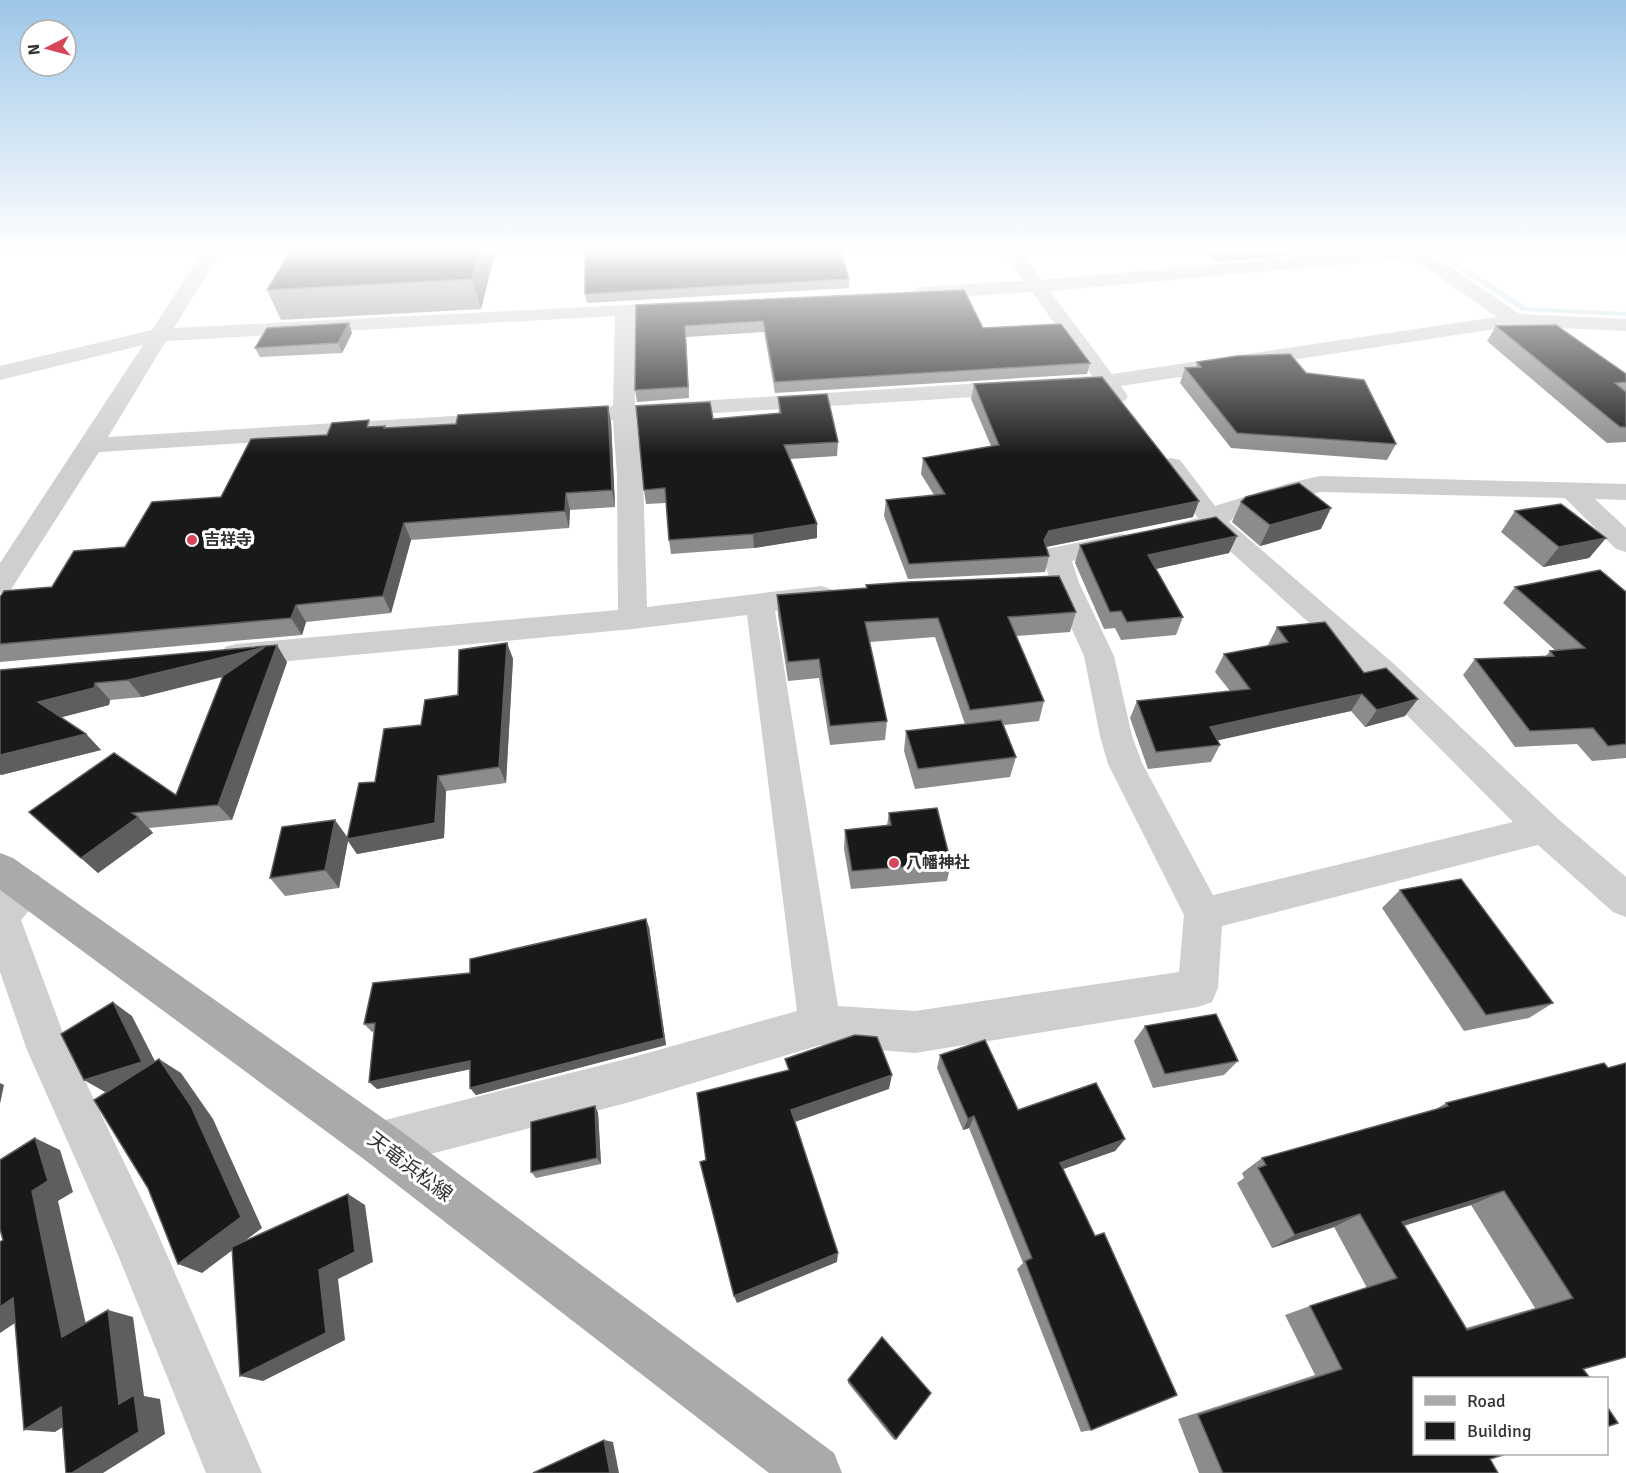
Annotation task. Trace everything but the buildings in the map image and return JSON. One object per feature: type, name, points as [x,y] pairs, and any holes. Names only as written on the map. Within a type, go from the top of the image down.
[{"type":"main road","name":"天竜浜松線","points":[[13,878],[381,1144],[814,1473]]},
{"type":"street","points":[[0,584],[91,445],[169,318]]},
{"type":"street","points":[[0,373],[158,335],[468,318]]},
{"type":"street","points":[[625,318],[624,412],[631,508],[633,619]]},
{"type":"street","points":[[1060,318],[1135,419]]},
{"type":"street","points":[[91,445],[1106,382],[1515,320],[1626,325]]},
{"type":"street","points":[[1157,447],[1215,522],[1383,672],[1544,830],[1626,900]]},
{"type":"street","points":[[381,1144],[630,1080],[820,1025],[915,1032],[1198,987],[1203,914],[1125,764],[1116,736],[1099,656],[1054,584],[1056,555],[1215,522],[1227,509],[1298,488],[1320,484],[1626,492]]},
{"type":"street","points":[[1572,491],[1626,543]]},
{"type":"street","points":[[208,657],[633,619],[851,594]]},
{"type":"street","points":[[760,604],[820,1025]]},
{"type":"street","points":[[1203,914],[1544,830]]},
{"type":"street","points":[[13,878],[0,916],[48,1050],[137,1242],[234,1473]]},
{"type":"place","name":"吉祥寺","points":[[192,540]]},
{"type":"place","name":"八幡神社","points":[[894,863]]}]
